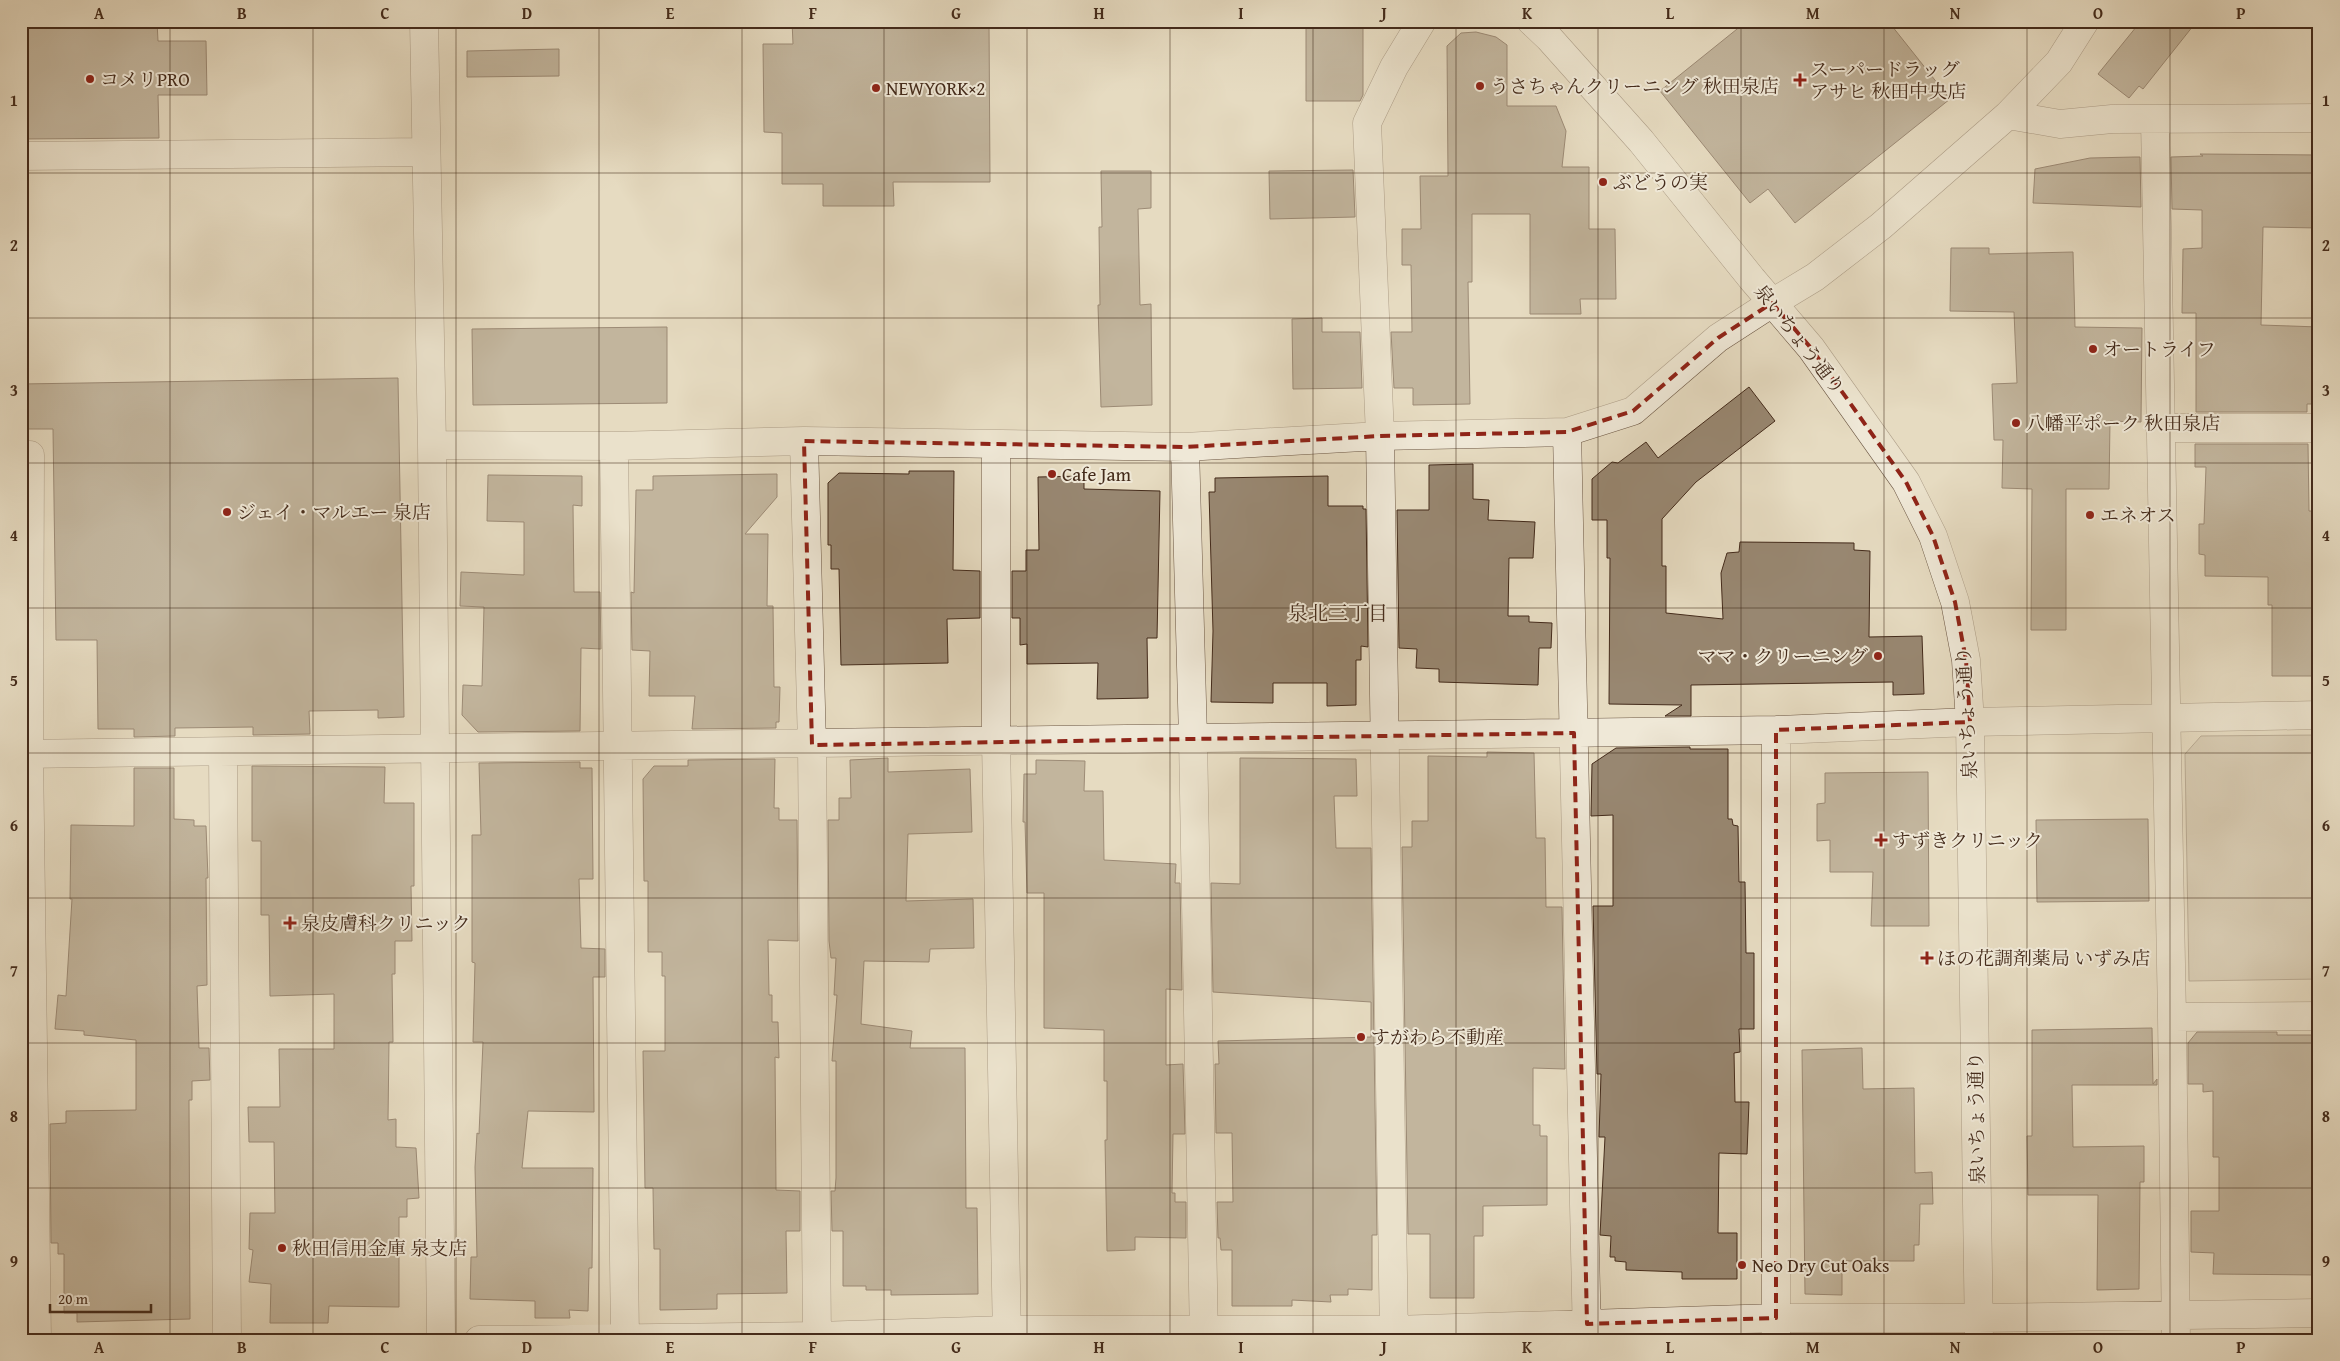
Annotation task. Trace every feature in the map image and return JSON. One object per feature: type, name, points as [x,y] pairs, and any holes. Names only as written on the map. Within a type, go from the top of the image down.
[{"type":"street","points":[[424,21],[436,748],[441,1340]]},
{"type":"street","points":[[1394,1335],[1380,436],[1367,122],[1394,67],[1422,21]]},
{"type":"street","name":"泉いちょう通り","points":[[1530,21],[1549,38],[1641,141],[1772,303],[1811,348],[1906,482],[1933,536],[1955,602],[1966,660],[1970,722],[1979,1329]]},
{"type":"street","points":[[432,446],[614,446],[804,441],[1185,447],[1380,436],[1567,432],[1633,411],[1718,338],[1815,277],[1881,226],[2008,115],[2059,62],[2085,21]]},
{"type":"street","points":[[2008,115],[2060,124],[2112,120],[2319,118]]},
{"type":"street","points":[[2155,120],[2176,1327]]},
{"type":"street","points":[[21,156],[426,152]]},
{"type":"street","points":[[2160,428],[2319,428]]},
{"type":"street","points":[[1567,432],[1587,1332]]},
{"type":"street","points":[[804,441],[812,745],[817,1338]]},
{"type":"street","points":[[996,444],[996,741],[1007,1335]]},
{"type":"street","points":[[614,446],[625,1339]]},
{"type":"street","points":[[1185,447],[1193,738],[1204,1335]]},
{"type":"street","points":[[21,455],[30,455],[25,754],[37,1340]]},
{"type":"street","points":[[25,754],[812,745],[1776,730],[1970,722],[2319,715]]},
{"type":"street","points":[[1776,730],[1776,1329]]},
{"type":"street","points":[[223,752],[227,1340]]},
{"type":"street","points":[[2172,1017],[2319,1016]]},
{"type":"street","points":[[479,1340],[1007,1335],[1394,1335],[1776,1329],[2176,1327],[2319,1313]]},
{"type":"highlighted area","points":[[1772,303],[1811,348],[1906,482],[1933,536],[1955,602],[1966,660],[1970,722],[1776,730],[1776,1318],[1587,1324],[1574,733],[812,745],[804,441],[1185,447],[1380,436],[1567,432],[1633,411],[1718,338]]},
{"type":"shaded area","points":[[2319,735],[2319,979],[2189,981],[2185,754],[2201,736]]},
{"type":"building","name":"コメリPRO","points":[[21,21],[157,21],[158,41],[206,41],[207,95],[158,95],[159,138],[21,139]]},
{"type":"building","name":"NEWYORK×2","points":[[792,21],[989,21],[990,182],[893,182],[894,206],[823,206],[823,184],[782,184],[782,133],[764,132],[763,44],[793,44]]},
{"type":"building","points":[[1306,21],[1363,21],[1363,95],[1360,101],[1306,101]]},
{"type":"building","points":[[1747,21],[1888,21],[1950,99],[1795,223],[1768,189],[1750,203],[1660,91]]},
{"type":"building","points":[[2141,21],[2197,21],[2143,89],[2139,86],[2129,98],[2098,74]]},
{"type":"building","points":[[1476,32],[1496,37],[1507,45],[1507,106],[1556,106],[1566,131],[1562,167],[1589,167],[1589,229],[1615,229],[1616,299],[1580,299],[1581,314],[1530,314],[1530,214],[1472,214],[1472,282],[1468,282],[1470,404],[1413,405],[1413,388],[1394,388],[1391,332],[1412,332],[1411,265],[1402,265],[1402,229],[1421,229],[1420,176],[1448,176],[1447,46],[1461,33]]},
{"type":"building","points":[[559,49],[559,76],[467,77],[467,51]]},
{"type":"building","points":[[2200,154],[2319,155],[2319,228],[2263,227],[2261,325],[2319,327],[2319,404],[2307,404],[2307,412],[2196,412],[2196,313],[2182,313],[2183,249],[2202,248],[2202,210],[2172,209],[2171,157],[2203,156]]},
{"type":"building","points":[[2140,157],[2141,207],[2033,203],[2035,169],[2090,158]]},
{"type":"building","points":[[1353,170],[1355,217],[1270,219],[1269,171]]},
{"type":"building","points":[[1101,171],[1151,171],[1151,208],[1138,209],[1140,305],[1151,304],[1152,405],[1101,407],[1098,305],[1100,305],[1099,227],[1102,227]]},
{"type":"building","points":[[1951,248],[1989,248],[1989,254],[2073,252],[2075,327],[2142,328],[2141,422],[2110,421],[2109,489],[2066,489],[2066,630],[2031,630],[2032,489],[2002,488],[2003,440],[1994,440],[1992,384],[2017,383],[2014,312],[1950,311]]},
{"type":"building","points":[[1322,318],[1322,332],[1360,332],[1362,388],[1293,389],[1292,319]]},
{"type":"building","points":[[667,327],[667,403],[473,405],[472,329]]},
{"type":"building","name":"ジェイ・マルエー 泉店","points":[[398,378],[404,717],[378,718],[378,710],[309,711],[310,734],[253,735],[253,727],[175,728],[175,736],[134,737],[134,729],[98,729],[97,640],[56,640],[53,429],[21,429],[21,384]]},
{"type":"building","points":[[1749,387],[1775,421],[1696,482],[1662,519],[1662,566],[1666,566],[1666,613],[1723,619],[1721,573],[1727,553],[1739,552],[1740,542],[1854,543],[1854,550],[1870,551],[1869,637],[1922,636],[1924,694],[1893,695],[1893,682],[1691,685],[1691,716],[1665,716],[1682,705],[1609,704],[1610,558],[1607,558],[1607,520],[1592,520],[1592,479],[1612,462],[1618,463],[1646,442],[1658,458]]},
{"type":"building","points":[[2195,444],[2308,444],[2309,511],[2319,511],[2319,551],[2314,551],[2315,631],[2319,631],[2319,666],[2313,666],[2314,676],[2272,676],[2272,605],[2268,605],[2268,577],[2205,576],[2205,555],[2199,554],[2199,524],[2204,524],[2206,467],[2195,467]]},
{"type":"building","points":[[1473,464],[1473,499],[1489,500],[1488,520],[1535,522],[1533,558],[1509,558],[1508,616],[1529,616],[1529,622],[1552,623],[1551,648],[1539,648],[1538,685],[1439,682],[1439,669],[1416,668],[1417,649],[1399,648],[1397,510],[1429,510],[1429,465]]},
{"type":"building","points":[[909,471],[954,471],[953,570],[980,571],[980,618],[947,619],[948,663],[841,665],[839,569],[831,569],[831,545],[828,545],[828,483],[839,473],[909,474]]},
{"type":"building","points":[[777,474],[777,497],[745,534],[768,534],[767,606],[773,606],[774,687],[780,687],[779,722],[776,722],[776,728],[692,729],[695,696],[649,696],[650,651],[632,650],[631,592],[634,593],[636,490],[653,490],[653,476]]},
{"type":"building","points":[[488,475],[582,476],[582,506],[573,505],[574,592],[600,592],[601,649],[581,648],[580,731],[478,732],[462,715],[463,685],[482,686],[484,607],[460,606],[461,572],[524,575],[524,522],[487,521]]},
{"type":"building","points":[[1084,476],[1084,489],[1160,491],[1157,638],[1147,638],[1148,698],[1097,699],[1098,663],[1027,664],[1027,644],[1020,645],[1020,618],[1012,618],[1012,571],[1026,571],[1026,550],[1039,550],[1038,477]]},
{"type":"building","points":[[1328,476],[1328,506],[1363,506],[1363,509],[1366,509],[1368,647],[1361,646],[1361,660],[1356,660],[1356,705],[1327,706],[1327,683],[1273,683],[1273,703],[1211,702],[1213,631],[1209,492],[1215,492],[1215,478]]},
{"type":"building","points":[[1690,747],[1690,749],[1728,749],[1728,819],[1732,819],[1733,825],[1738,826],[1739,882],[1745,882],[1746,953],[1754,953],[1754,1029],[1739,1029],[1740,1052],[1734,1053],[1735,1102],[1749,1102],[1747,1154],[1719,1153],[1718,1233],[1737,1233],[1737,1279],[1682,1279],[1682,1272],[1626,1270],[1626,1262],[1615,1261],[1615,1257],[1610,1257],[1611,1236],[1600,1235],[1605,1137],[1599,1137],[1601,1074],[1597,1074],[1593,906],[1613,906],[1613,815],[1591,816],[1592,764],[1616,748]]},
{"type":"building","points":[[1487,752],[1534,753],[1536,838],[1545,838],[1546,907],[1562,907],[1565,1069],[1533,1068],[1533,1125],[1540,1125],[1540,1136],[1547,1136],[1547,1205],[1483,1206],[1483,1236],[1474,1236],[1474,1298],[1430,1298],[1430,1234],[1408,1234],[1402,847],[1412,847],[1412,821],[1428,821],[1428,756],[1487,757]]},
{"type":"building","points":[[888,758],[888,772],[970,769],[972,832],[908,834],[906,901],[973,899],[974,948],[930,949],[929,962],[864,961],[861,1024],[912,1031],[910,1048],[965,1048],[966,1208],[977,1208],[978,1294],[891,1295],[891,1290],[866,1290],[866,1286],[843,1286],[843,1231],[832,1231],[831,1191],[835,1191],[836,1178],[836,1061],[832,1061],[837,995],[834,995],[836,958],[831,958],[829,941],[828,820],[839,820],[839,798],[851,798],[850,760]]},
{"type":"building","points":[[1240,758],[1356,759],[1357,796],[1334,796],[1336,848],[1371,848],[1377,1235],[1372,1235],[1372,1290],[1348,1289],[1348,1295],[1330,1295],[1331,1302],[1292,1300],[1292,1306],[1232,1306],[1232,1250],[1221,1250],[1220,1238],[1218,1238],[1217,1202],[1233,1202],[1232,1133],[1216,1133],[1215,1064],[1219,1064],[1218,1041],[1371,1037],[1371,1002],[1213,992],[1211,883],[1240,884]]},
{"type":"building","points":[[775,759],[774,808],[779,808],[779,820],[797,820],[798,941],[768,940],[769,995],[772,995],[772,1022],[778,1022],[779,1058],[775,1057],[776,1190],[800,1191],[800,1231],[786,1231],[787,1293],[717,1294],[717,1309],[660,1310],[660,1249],[654,1249],[653,1188],[645,1188],[643,1051],[665,1051],[665,976],[662,976],[662,952],[648,952],[648,881],[644,881],[643,779],[654,766],[688,766],[688,760]]},
{"type":"building","points":[[1036,760],[1085,761],[1084,791],[1103,791],[1104,860],[1176,864],[1175,883],[1180,883],[1182,990],[1166,989],[1166,1065],[1183,1064],[1185,1134],[1173,1134],[1172,1193],[1175,1193],[1175,1202],[1186,1202],[1186,1238],[1135,1237],[1135,1250],[1107,1251],[1105,1140],[1107,1140],[1107,1081],[1104,1081],[1104,1030],[1044,1028],[1044,893],[1027,893],[1025,822],[1023,822],[1024,774],[1036,774]]},
{"type":"building","points":[[580,762],[580,768],[592,768],[593,879],[579,879],[581,948],[605,949],[605,977],[593,977],[594,1112],[528,1111],[522,1168],[593,1168],[592,1268],[589,1268],[588,1311],[569,1310],[570,1318],[535,1318],[535,1301],[470,1299],[471,1257],[477,1257],[475,1167],[477,1133],[479,1134],[483,1042],[473,1042],[475,963],[472,962],[472,835],[481,835],[479,763]]},
{"type":"building","points":[[252,766],[385,767],[384,803],[414,803],[414,886],[411,886],[412,941],[395,941],[395,974],[392,974],[393,1042],[389,1042],[388,1120],[396,1119],[396,1147],[416,1148],[419,1198],[407,1199],[407,1217],[399,1217],[399,1307],[329,1306],[328,1323],[270,1323],[271,1284],[249,1282],[253,1250],[249,1249],[250,1213],[275,1213],[274,1142],[249,1142],[248,1107],[280,1107],[279,1049],[334,1049],[334,994],[270,996],[269,915],[261,915],[261,841],[252,841]]},
{"type":"building","points":[[134,768],[174,768],[174,819],[194,820],[194,826],[206,826],[208,878],[206,878],[207,985],[197,986],[199,1048],[209,1048],[210,1080],[192,1081],[192,1100],[189,1100],[190,1319],[77,1322],[77,1313],[64,1313],[64,1254],[58,1254],[58,1243],[51,1243],[50,1124],[66,1123],[66,1111],[136,1110],[136,1040],[84,1035],[84,1031],[55,1029],[58,995],[66,996],[72,899],[70,899],[71,825],[134,826]]},
{"type":"building","points":[[1928,772],[1929,926],[1871,926],[1873,872],[1830,872],[1830,840],[1817,841],[1817,804],[1825,803],[1825,773]]},
{"type":"building","points":[[2148,819],[2149,901],[2037,902],[2036,820]]},
{"type":"building","points":[[2152,1028],[2153,1084],[2157,1079],[2157,1085],[2072,1085],[2073,1147],[2144,1146],[2144,1182],[2140,1182],[2139,1289],[2097,1290],[2098,1195],[2028,1195],[2027,1136],[2032,1136],[2032,1030]]},
{"type":"building","points":[[2197,1032],[2277,1032],[2277,1035],[2319,1035],[2319,1275],[2213,1274],[2214,1253],[2191,1252],[2191,1211],[2219,1211],[2219,1157],[2213,1157],[2213,1091],[2203,1092],[2203,1084],[2188,1084],[2188,1043]]},
{"type":"building","points":[[1862,1048],[1863,1089],[1914,1088],[1915,1173],[1932,1172],[1933,1204],[1920,1204],[1919,1245],[1914,1245],[1914,1261],[1842,1261],[1842,1295],[1805,1294],[1802,1050]]},
{"type":"place","name":"コメリPRO","points":[[90,79]]},
{"type":"place","name":"スーパードラッグ アサヒ 秋田中央店","points":[[1800,80]]},
{"type":"place","name":"うさちゃんクリーニング 秋田泉店","points":[[1480,86]]},
{"type":"place","name":"NEWYORK×2","points":[[876,88]]},
{"type":"place","name":"ぶどうの実","points":[[1603,182]]},
{"type":"place","name":"オートライフ","points":[[2093,349]]},
{"type":"place","name":"八幡平ポーク 秋田泉店","points":[[2016,423]]},
{"type":"place","name":"Cafe Jam","points":[[1052,474]]},
{"type":"place","name":"ジェイ・マルエー 泉店","points":[[227,512]]},
{"type":"place","name":"エネオス","points":[[2090,515]]},
{"type":"place","name":"ママ・クリーニング","points":[[1878,656]]},
{"type":"place","name":"すずきクリニック","points":[[1881,840]]},
{"type":"place","name":"泉皮膚科クリニック","points":[[290,923]]},
{"type":"place","name":"ほの花調剤薬局 いずみ店","points":[[1927,958]]},
{"type":"place","name":"すがわら不動産","points":[[1361,1037]]},
{"type":"place","name":"秋田信用金庫 泉支店","points":[[282,1248]]},
{"type":"place","name":"Neo Dry Cut Oaks","points":[[1742,1265]]},
{"type":"district","name":"泉北三丁目","points":[[1338,612]]}]
